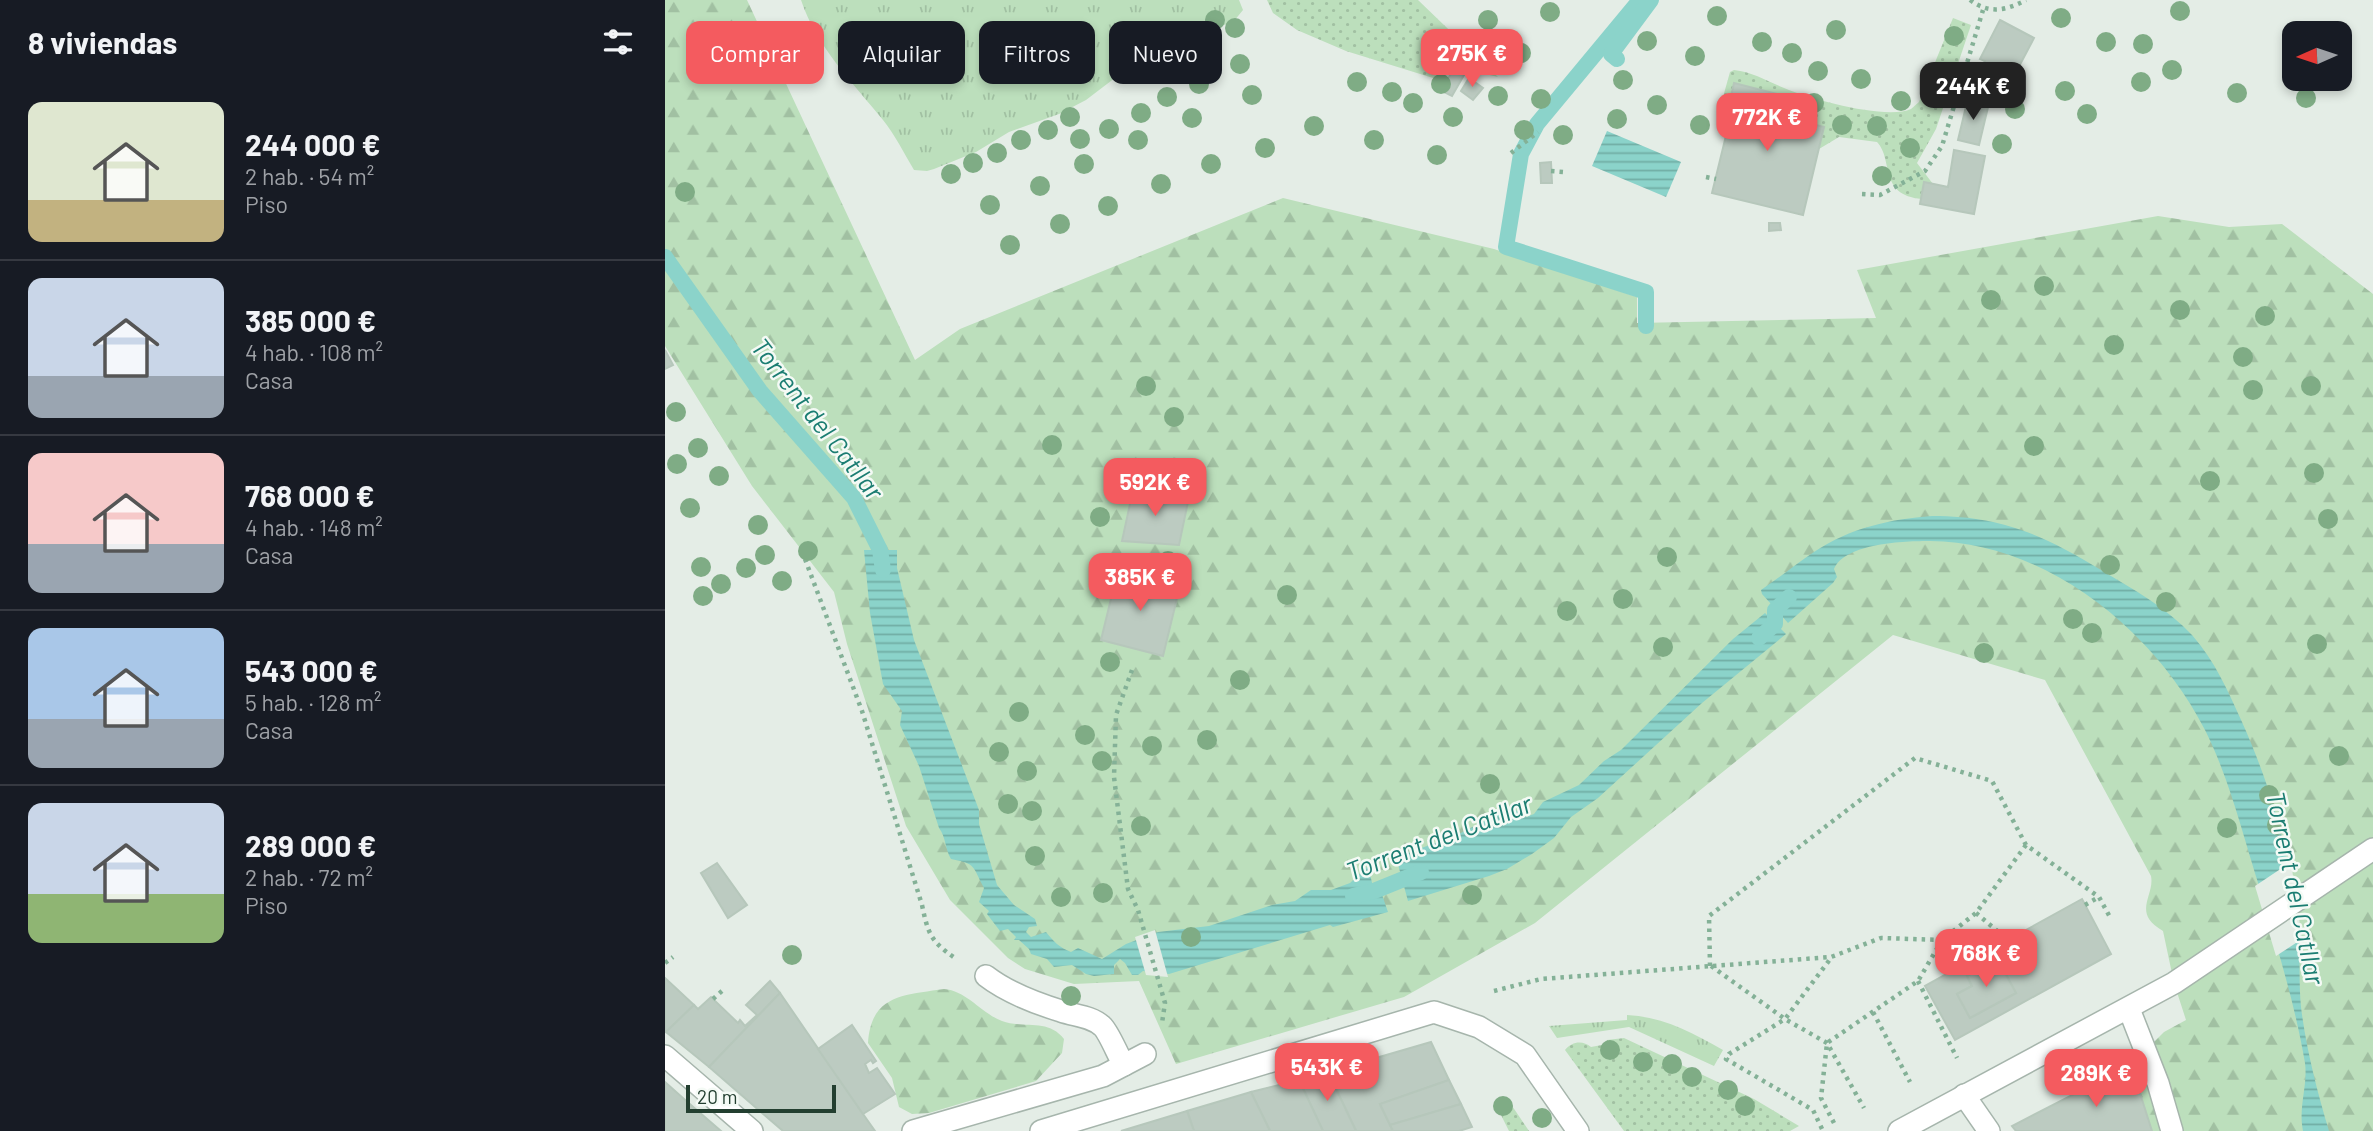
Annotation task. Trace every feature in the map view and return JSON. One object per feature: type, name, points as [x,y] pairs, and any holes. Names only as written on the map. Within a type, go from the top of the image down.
[{"type":"lane","points":[[1899,1131],[2129,1009],[2373,849]]},
{"type":"lane","points":[[986,976],[1001,988],[1021,997],[1094,1019],[1106,1029],[1124,1065]]},
{"type":"lane","points":[[2129,1009],[2158,1083],[2172,1131]]},
{"type":"lane","points":[[1041,1131],[1434,1012],[1479,1027],[1525,1055],[1578,1131]]},
{"type":"lane","points":[[913,1131],[1103,1076],[1145,1054]]},
{"type":"lane","points":[[665,1056],[752,1131]]},
{"type":"lane","points":[[1963,1095],[1989,1131]]},
{"type":"path","points":[[1970,0],[1983,10],[2002,9],[2026,0]]},
{"type":"path","points":[[1862,194],[1879,195],[1925,171],[1942,146],[1983,10]]},
{"type":"path","points":[[1511,153],[1538,132]]},
{"type":"path","points":[[1551,171],[1564,172]]},
{"type":"path","points":[[1706,177],[1716,179]]},
{"type":"path","points":[[802,551],[862,711],[922,905],[928,933],[937,946],[986,976]]},
{"type":"path","points":[[1132,670],[1116,715],[1114,777],[1128,889],[1138,910],[1163,998]]},
{"type":"path","points":[[1710,966],[1709,916],[1915,758],[1991,781],[2026,845],[2099,897],[2111,919]]},
{"type":"path","points":[[1834,1123],[1821,1098],[1828,1043],[1918,981],[1942,940],[1976,913],[2026,845]]},
{"type":"path","points":[[2084,905],[2099,897]]},
{"type":"path","points":[[1976,913],[2008,940]]},
{"type":"path","points":[[1487,993],[1541,979],[1831,957],[1881,938],[1942,940]]},
{"type":"path","points":[[1942,940],[1955,969]]},
{"type":"path","points":[[665,963],[673,957]]},
{"type":"path","points":[[1822,1129],[1812,1110],[1726,1059],[1729,1054],[1785,1019],[1831,957]]},
{"type":"path","points":[[1710,966],[1785,1019],[1828,1043],[1864,1108]]},
{"type":"path","points":[[1918,981],[1926,991],[1955,1052]]},
{"type":"path","points":[[713,999],[723,990]]},
{"type":"path","points":[[1873,1012],[1911,1082]]},
{"type":"green space","points":[[665,0],[747,0],[757,21],[686,21],[686,84],[786,84],[915,360],[960,329],[1283,198],[1494,249],[1637,297],[1637,323],[1876,318],[1857,270],[2158,216],[2229,227],[2282,224],[2373,294],[2373,1131],[2152,1131],[2131,1065],[2164,1032],[2186,1020],[2174,983],[2163,931],[2153,924],[2146,911],[2151,876],[2045,680],[1893,635],[1535,923],[1404,997],[1176,1064],[1139,981],[1074,984],[1025,969],[1008,958],[950,900],[906,826],[847,644],[834,592],[752,486],[665,346]]},
{"type":"green space","points":[[801,0],[1239,0],[1243,10],[1234,21],[1222,26],[1222,21],[1109,21],[1109,82],[1086,100],[1059,114],[1009,132],[976,152],[927,171],[914,170],[887,126],[853,84],[965,84],[965,21],[838,21],[838,64],[824,45],[824,21],[810,21]]},
{"type":"green space","points":[[1267,0],[1418,0],[1498,77],[1473,71],[1433,78],[1346,51],[1297,30],[1273,13]]},
{"type":"green space","points":[[1953,18],[1971,25],[1936,129],[1917,163],[1933,184],[1922,199],[1908,196],[1893,184],[1882,149],[1877,142],[1839,137],[1819,149],[1824,128],[1779,116],[1734,84],[1730,99],[1723,97],[1730,72],[1734,70],[1755,75],[1800,94],[1850,107],[1885,112],[1911,109],[1919,102]]},
{"type":"green space","points":[[944,989],[960,994],[1002,1021],[1051,1028],[1064,1039],[1062,1053],[1036,1081],[929,1113],[912,1114],[899,1107],[892,1078],[868,1043],[871,1027],[883,1006],[893,1000]]},
{"type":"green space","points":[[1627,1015],[1665,1022],[1723,1050],[1714,1066],[1629,1027],[1557,1038],[1549,1026],[1627,1020]]},
{"type":"green space","points":[[1624,1038],[1754,1099],[1799,1126],[1790,1131],[1624,1131],[1565,1050],[1578,1042],[1591,1047],[1607,1044],[1607,1040]]},
{"type":"green space","points":[[1506,1097],[1529,1131],[1509,1131],[1495,1103]]},
{"type":"water","points":[[1607,131],[1681,162],[1666,197],[1592,166]]},
{"type":"water","points":[[1932,516],[2001,524],[2060,547],[2161,608],[2192,635],[2208,655],[2249,739],[2280,828],[2297,923],[2303,1022],[2312,1069],[2329,1131],[2303,1131],[2306,1072],[2296,1019],[2260,889],[2222,768],[2205,730],[2183,693],[2157,658],[2126,627],[2092,598],[2055,575],[2015,557],[1973,545],[1930,541],[1877,545],[1850,554],[1840,560],[1834,569],[1837,577],[1833,583],[1788,623],[1762,594],[1761,590],[1801,561],[1842,537],[1886,522]]},
{"type":"water","points":[[864,550],[897,550],[897,568],[914,640],[979,810],[979,824],[997,885],[1014,905],[1035,919],[1037,926],[1029,927],[1026,932],[1031,937],[1046,932],[1057,944],[1071,952],[1078,948],[1102,959],[1126,944],[1158,932],[1209,926],[1272,905],[1295,901],[1311,890],[1331,890],[1350,883],[1368,866],[1374,891],[1381,892],[1388,912],[1333,927],[1330,925],[1169,974],[1143,971],[1132,975],[1120,959],[1114,965],[1114,974],[1094,976],[1072,965],[1054,967],[1047,959],[1031,954],[1019,940],[1014,940],[1016,937],[1008,929],[1000,931],[987,914],[989,911],[979,902],[984,888],[973,867],[951,859],[949,855],[919,766],[900,725],[902,711],[883,684],[870,613]]},
{"type":"water","points":[[1765,613],[1786,634],[1702,703],[1598,798],[1571,817],[1554,838],[1507,869],[1408,901],[1396,857],[1455,836],[1511,807],[1526,817],[1534,814],[1543,802],[1579,785],[1604,761],[1621,750],[1733,639]]},
{"type":"pier","points":[[2291,862],[2302,939],[2276,956],[2255,886]]},
{"type":"pier","points":[[1155,930],[1168,977],[1146,975],[1135,937]]},
{"type":"building","points":[[2000,20],[2034,38],[2014,76],[2010,74],[1998,97],[1973,84],[1985,61],[1980,59]]},
{"type":"building","points":[[1455,68],[1464,75],[1452,96],[1444,92],[1447,80]]},
{"type":"building","points":[[1469,78],[1483,88],[1473,100],[1461,91]]},
{"type":"building","points":[[1734,83],[1785,96],[1779,116],[1824,127],[1803,215],[1712,193],[1733,107],[1729,106]]},
{"type":"building","points":[[1968,98],[1989,103],[1979,145],[1958,140]]},
{"type":"building","points":[[1954,150],[1985,156],[1974,214],[1920,204],[1924,182],[1948,187]]},
{"type":"building","points":[[1551,162],[1552,183],[1541,183],[1540,163]]},
{"type":"building","points":[[1769,223],[1780,223],[1781,230],[1769,231]]},
{"type":"building","points":[[665,350],[673,365],[665,369]]},
{"type":"building","points":[[1133,490],[1189,497],[1179,545],[1122,541]]},
{"type":"building","points":[[1118,570],[1180,586],[1163,656],[1101,640]]},
{"type":"building","points":[[717,863],[747,905],[728,918],[701,873]]},
{"type":"building","points":[[2082,899],[2111,954],[1955,1040],[1925,986]],"holes":[[[1998,960],[2016,993],[1970,1018],[1957,994],[1972,986],[1967,976]]]},
{"type":"building","points":[[1998,960],[2016,993],[1970,1018],[1957,994],[1972,986],[1967,976]]},
{"type":"building","points":[[665,978],[694,1005],[666,1032],[665,1031]]},
{"type":"building","points":[[770,981],[780,993],[709,1067],[666,1032],[694,1005],[698,1009],[711,997],[738,1023],[740,1020],[745,1026],[757,1015],[746,1005]]},
{"type":"building","points":[[780,993],[875,1131],[783,1131],[709,1067]]},
{"type":"building","points":[[852,1025],[876,1061],[873,1063],[871,1060],[865,1064],[869,1073],[877,1068],[895,1094],[863,1114],[818,1049]]},
{"type":"building","points":[[1431,1042],[1449,1080],[1380,1104],[1393,1131],[1356,1131],[1328,1072]]},
{"type":"building","points":[[2131,1065],[2152,1131],[2016,1131],[2012,1126]]},
{"type":"building","points":[[1328,1072],[1356,1131],[1323,1131],[1299,1080]]},
{"type":"building","points":[[1299,1080],[1323,1131],[1270,1131],[1251,1092]]},
{"type":"building","points":[[1449,1080],[1461,1104],[1390,1125],[1380,1104]]},
{"type":"building","points":[[665,1082],[684,1099],[721,1131],[665,1131]]},
{"type":"building","points":[[1251,1092],[1270,1131],[1194,1131],[1187,1111]]},
{"type":"building","points":[[1461,1104],[1472,1127],[1459,1131],[1393,1131],[1390,1125]]},
{"type":"building","points":[[1187,1111],[1194,1131],[1121,1131]]},
{"type":"waterway","points":[[1640,0],[1537,124],[1521,154],[1506,247],[1646,292],[1646,326]]},
{"type":"waterway","points":[[1617,59],[1611,54],[1651,0]]},
{"type":"waterway","name":"Torrent del Catllar","points":[[665,257],[760,391],[854,498],[880,550],[883,570]]},
{"type":"waterway","name":"Torrent del Catllar","points":[[1759,638],[1775,624],[1775,610],[1789,597]]},
{"type":"waterway","name":"Torrent del Catllar","points":[[1353,896],[1374,891],[1421,872]]}]
